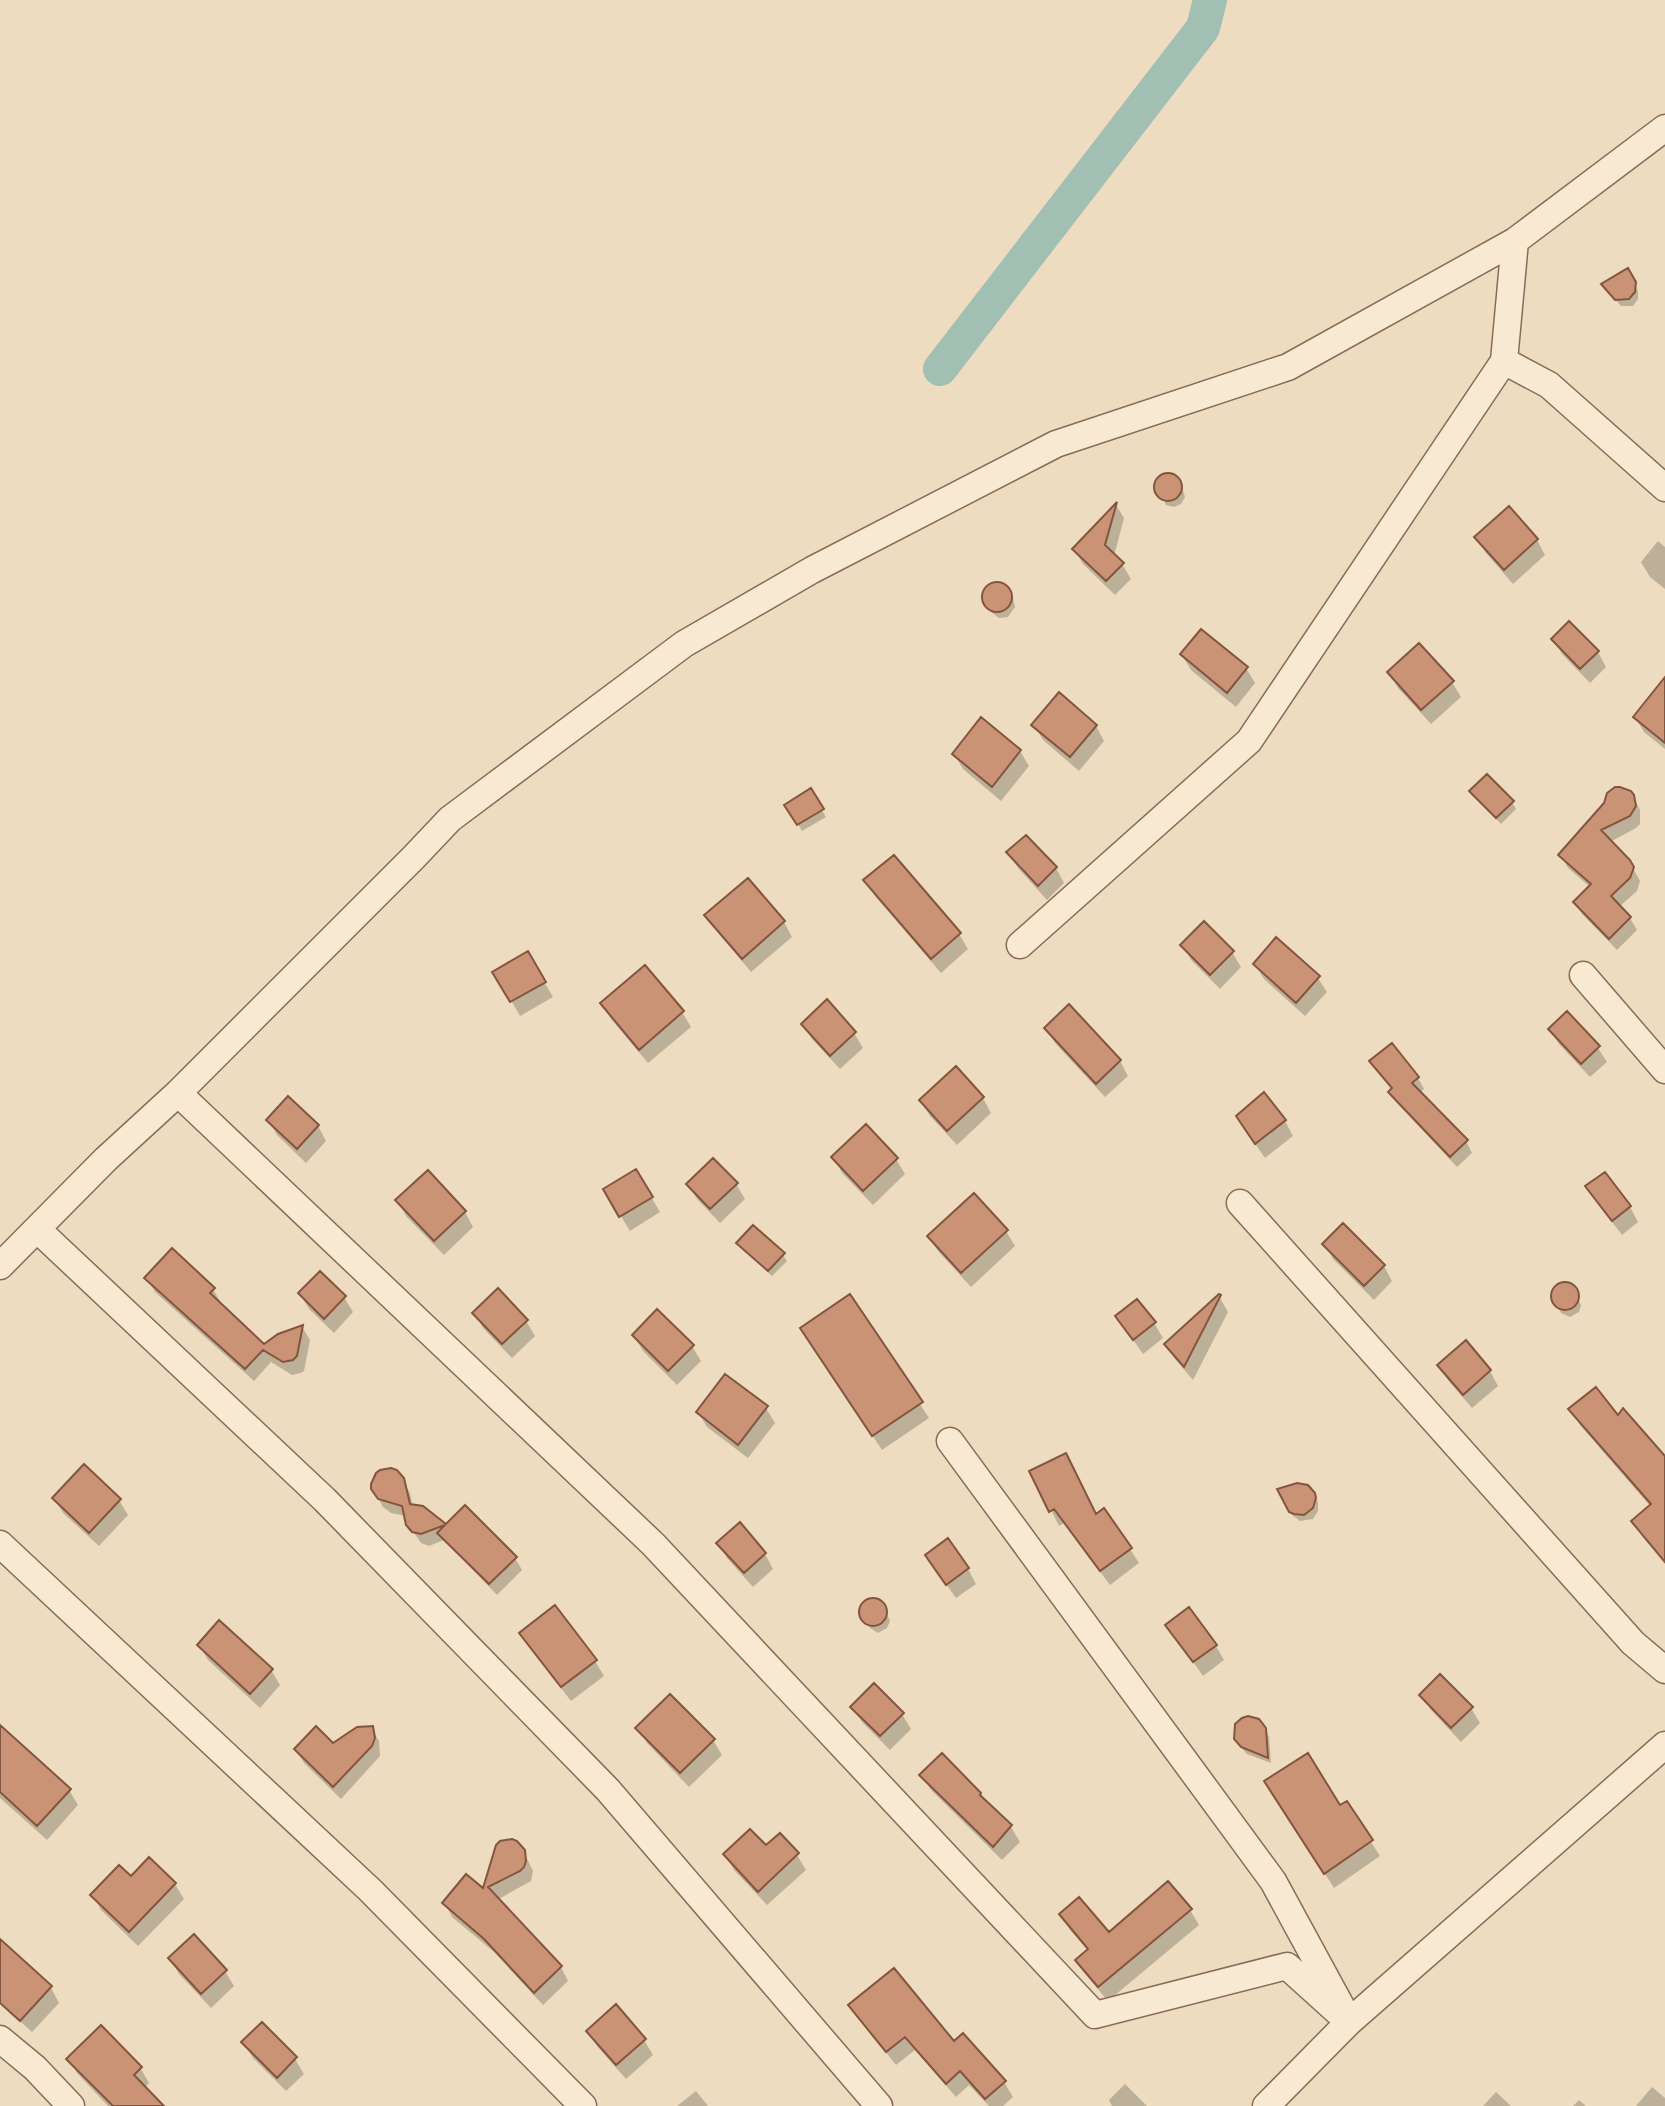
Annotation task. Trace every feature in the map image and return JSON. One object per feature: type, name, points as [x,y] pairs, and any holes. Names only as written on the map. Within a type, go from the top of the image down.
[{"type":"street","points":[[0,1266],[106,1159],[178,1093],[450,819],[684,644],[812,570],[1056,444],[1288,367],[1515,241],[1665,128]]},
{"type":"street","points":[[1020,945],[1249,741],[1504,361],[1515,241]]},
{"type":"street","points":[[1504,361],[1549,385],[1665,488]]},
{"type":"street","points":[[1583,975],[1665,1070]]},
{"type":"street","points":[[178,1093],[653,1544],[1095,2015],[1287,1966],[1349,2022]]},
{"type":"street","points":[[1240,1203],[1633,1643],[1665,1670]]},
{"type":"street","points":[[37,1229],[325,1500],[608,1790],[879,2106]]},
{"type":"street","points":[[950,1441],[1273,1881],[1349,2022]]},
{"type":"street","points":[[0,1544],[370,1890],[583,2106]]},
{"type":"street","points":[[1266,2106],[1349,2022],[1665,1745]]},
{"type":"street","points":[[0,2039],[35,2068],[71,2106]]},
{"type":"building","points":[[1628,268],[1636,282],[1635,292],[1629,299],[1615,300],[1601,284]]},
{"type":"building","points":[[1168,473],[1178,477],[1182,487],[1178,497],[1168,501],[1158,497],[1154,487],[1158,477]]},
{"type":"building","points":[[1117,502],[1105,545],[1124,563],[1106,581],[1072,549]]},
{"type":"building","points":[[1509,506],[1538,539],[1504,570],[1474,537]]},
{"type":"building","points":[[997,582],[1008,586],[1012,597],[1008,608],[997,612],[986,608],[982,597],[986,586]]},
{"type":"building","points":[[1569,621],[1599,651],[1580,669],[1551,639]]},
{"type":"building","points":[[1201,629],[1248,667],[1227,693],[1180,654]]},
{"type":"building","points":[[1419,643],[1454,681],[1421,710],[1387,672]]},
{"type":"building","points":[[1665,677],[1665,743],[1633,717]]},
{"type":"building","points":[[1059,692],[1097,725],[1070,757],[1031,725]]},
{"type":"building","points":[[981,717],[1021,750],[992,787],[952,754]]},
{"type":"building","points":[[1487,774],[1514,801],[1496,818],[1469,791]]},
{"type":"building","points":[[1615,787],[1631,791],[1636,806],[1630,816],[1601,830],[1634,867],[1630,878],[1611,896],[1631,917],[1609,939],[1573,902],[1591,884],[1558,855]]},
{"type":"building","points":[[811,788],[824,809],[797,825],[784,805]]},
{"type":"building","points":[[1026,835],[1057,867],[1038,886],[1006,852]]},
{"type":"building","points":[[894,855],[961,933],[931,959],[863,880]]},
{"type":"building","points":[[748,878],[785,921],[742,959],[704,915]]},
{"type":"building","points":[[1204,921],[1234,951],[1210,975],[1180,945]]},
{"type":"building","points":[[1276,937],[1320,976],[1296,1003],[1253,964]]},
{"type":"building","points":[[528,951],[546,982],[510,1002],[492,972]]},
{"type":"building","points":[[645,965],[684,1011],[639,1050],[600,1003]]},
{"type":"building","points":[[827,999],[856,1032],[830,1056],[801,1024]]},
{"type":"building","points":[[1069,1004],[1121,1060],[1096,1084],[1044,1028]]},
{"type":"building","points":[[1567,1011],[1600,1046],[1581,1064],[1548,1029]]},
{"type":"building","points":[[1392,1043],[1419,1077],[1412,1083],[1468,1140],[1450,1157],[1388,1092],[1392,1088],[1369,1061]]},
{"type":"building","points":[[956,1066],[984,1097],[947,1131],[919,1100]]},
{"type":"building","points":[[1264,1092],[1286,1120],[1255,1144],[1236,1116]]},
{"type":"building","points":[[288,1096],[319,1125],[297,1149],[266,1120]]},
{"type":"building","points":[[866,1124],[898,1158],[863,1191],[831,1157]]},
{"type":"building","points":[[713,1158],[738,1183],[710,1209],[686,1184]]},
{"type":"building","points":[[636,1169],[653,1197],[619,1217],[603,1189]]},
{"type":"building","points":[[428,1170],[466,1211],[434,1241],[395,1200]]},
{"type":"building","points":[[1605,1172],[1631,1206],[1612,1221],[1585,1186]]},
{"type":"building","points":[[974,1193],[1008,1230],[961,1273],[927,1236]]},
{"type":"building","points":[[1343,1223],[1385,1265],[1364,1286],[1322,1244]]},
{"type":"building","points":[[753,1225],[785,1253],[768,1271],[736,1243]]},
{"type":"building","points":[[172,1248],[215,1288],[210,1293],[264,1344],[278,1334],[303,1325],[297,1356],[283,1362],[263,1350],[245,1369],[144,1278]]},
{"type":"building","points":[[320,1271],[346,1296],[324,1319],[298,1293]]},
{"type":"building","points":[[1565,1282],[1575,1286],[1579,1296],[1575,1306],[1565,1310],[1555,1306],[1551,1296],[1555,1286]]},
{"type":"building","points":[[498,1288],[528,1320],[502,1344],[472,1313]]},
{"type":"building","points":[[850,1294],[923,1402],[872,1436],[800,1328]]},
{"type":"building","points":[[1221,1295],[1184,1367],[1164,1344]]},
{"type":"building","points":[[1137,1299],[1156,1322],[1133,1340],[1115,1316]]},
{"type":"building","points":[[657,1309],[694,1345],[668,1371],[632,1335]]},
{"type":"building","points":[[1466,1340],[1491,1370],[1463,1395],[1437,1365]]},
{"type":"building","points":[[725,1374],[768,1406],[738,1445],[696,1412]]},
{"type":"building","points":[[1596,1387],[1618,1415],[1623,1408],[1665,1456],[1665,1562],[1631,1521],[1651,1504],[1568,1409]]},
{"type":"building","points":[[1066,1453],[1096,1514],[1104,1508],[1132,1548],[1100,1571],[1054,1509],[1049,1512],[1029,1471]]},
{"type":"building","points":[[84,1464],[121,1499],[89,1533],[52,1498]]},
{"type":"building","points":[[391,1468],[404,1478],[410,1504],[423,1506],[446,1524],[465,1505],[517,1557],[489,1584],[437,1533],[445,1525],[421,1534],[412,1532],[406,1525],[402,1506],[378,1499],[371,1489],[376,1473]]},
{"type":"building","points":[[1297,1483],[1308,1485],[1315,1493],[1313,1508],[1304,1515],[1289,1512],[1277,1489]]},
{"type":"building","points":[[740,1522],[766,1553],[744,1573],[716,1543]]},
{"type":"building","points":[[948,1538],[969,1568],[946,1585],[925,1555]]},
{"type":"building","points":[[873,1598],[883,1602],[887,1612],[883,1622],[873,1626],[863,1622],[859,1612],[863,1602]]},
{"type":"building","points":[[555,1605],[597,1660],[561,1687],[519,1633]]},
{"type":"building","points":[[1189,1607],[1217,1645],[1193,1662],[1165,1625]]},
{"type":"building","points":[[219,1620],[273,1669],[250,1694],[197,1645]]},
{"type":"building","points":[[1440,1674],[1473,1707],[1451,1728],[1419,1695]]},
{"type":"building","points":[[874,1683],[904,1713],[880,1736],[850,1707]]},
{"type":"building","points":[[670,1694],[715,1739],[680,1773],[635,1728]]},
{"type":"building","points":[[1248,1716],[1259,1719],[1266,1728],[1268,1758],[1241,1747],[1234,1739],[1235,1724]]},
{"type":"building","points":[[0,1725],[71,1789],[37,1826],[0,1792]]},
{"type":"building","points":[[316,1726],[333,1743],[357,1727],[373,1726],[375,1738],[372,1746],[333,1787],[294,1749]]},
{"type":"building","points":[[942,1753],[1012,1825],[993,1847],[919,1775]]},
{"type":"building","points":[[1308,1753],[1340,1805],[1347,1801],[1373,1840],[1324,1874],[1264,1781]]},
{"type":"building","points":[[750,1829],[766,1845],[780,1833],[799,1853],[758,1892],[723,1854]]},
{"type":"building","points":[[512,1839],[525,1850],[524,1867],[488,1887],[562,1966],[534,1993],[484,1939],[442,1903],[466,1874],[483,1888],[496,1845]]},
{"type":"building","points":[[149,1857],[176,1883],[129,1932],[90,1895],[119,1865],[131,1876]]},
{"type":"building","points":[[1168,1881],[1192,1909],[1098,1987],[1075,1960],[1088,1949],[1059,1914],[1079,1897],[1109,1932]]},
{"type":"building","points":[[194,1934],[227,1970],[201,1994],[168,1958]]},
{"type":"building","points":[[0,1939],[52,1986],[20,2021],[0,2003]]},
{"type":"building","points":[[894,1968],[954,2041],[963,2033],[1006,2081],[985,2099],[960,2071],[946,2084],[905,2037],[886,2052],[848,2005]]},
{"type":"building","points":[[616,2004],[646,2039],[616,2065],[586,2031]]},
{"type":"building","points":[[262,2022],[297,2057],[277,2078],[241,2042]]},
{"type":"building","points":[[101,2025],[142,2067],[134,2075],[164,2106],[113,2106],[66,2059]]},
{"type":"waterway","points":[[940,369],[1203,28],[1210,0]]}]
